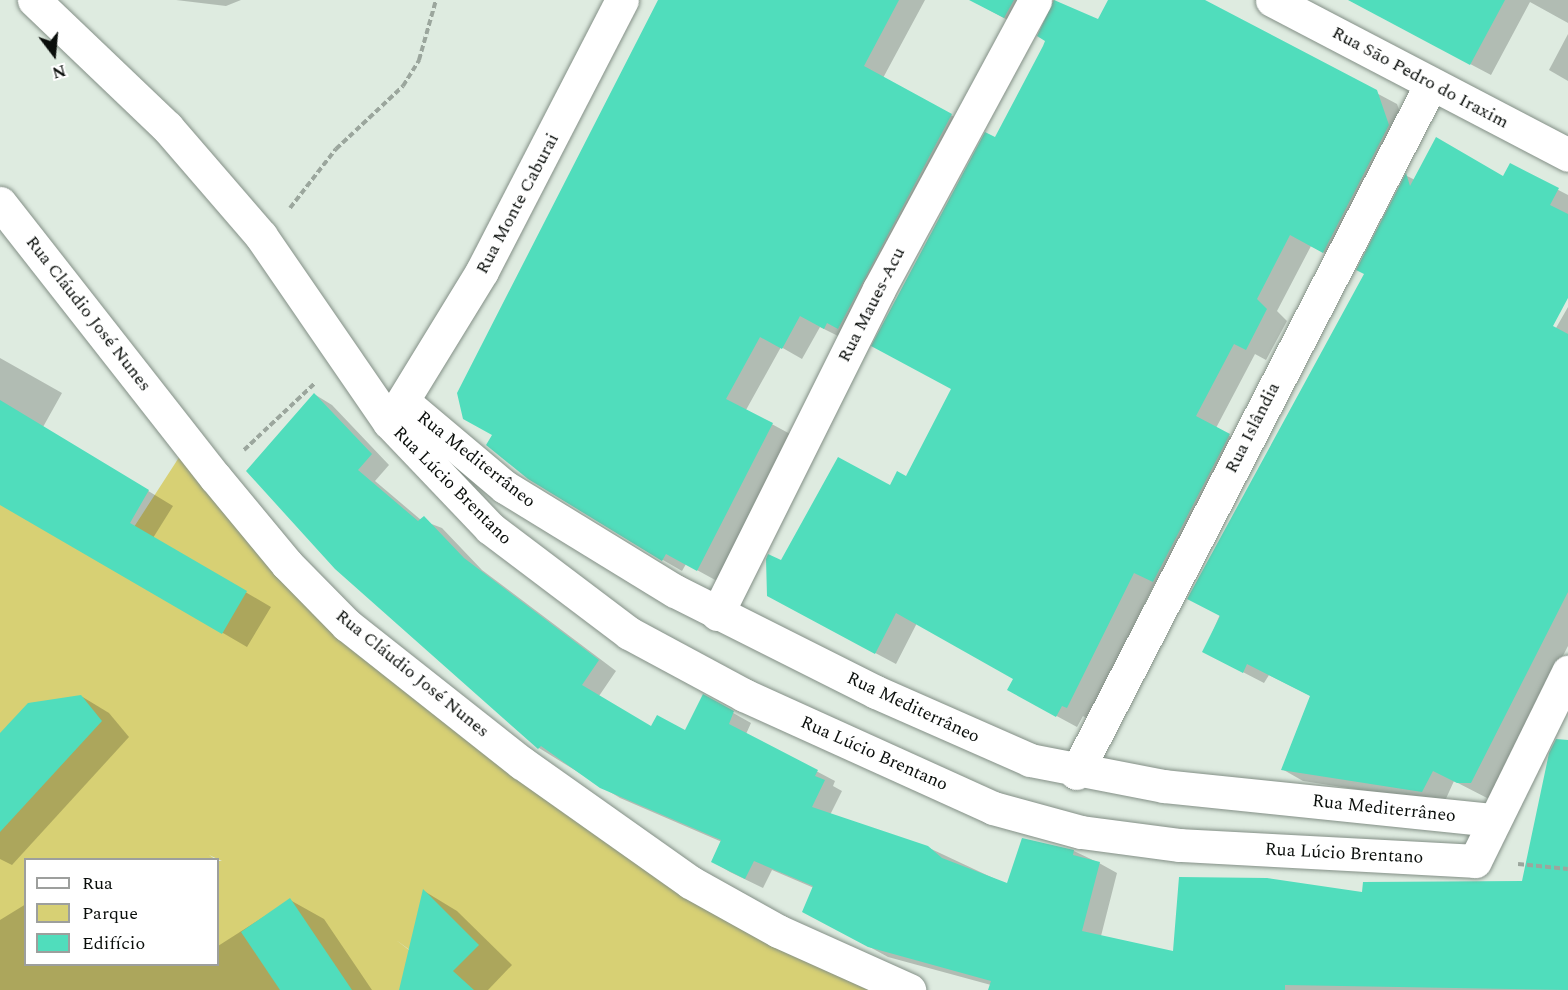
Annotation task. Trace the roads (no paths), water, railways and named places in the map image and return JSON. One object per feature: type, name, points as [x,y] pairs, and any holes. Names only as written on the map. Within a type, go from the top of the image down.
[{"type":"street","name":"Rua Lúcio Brentano","points":[[34,0],[167,127],[261,236],[346,358],[490,528],[629,633],[744,695],[993,808],[1081,832],[1180,845],[1475,861],[1494,820]]},
{"type":"street","name":"Rua Monte Caburai","points":[[390,408],[488,261],[622,0]]},
{"type":"street","name":"Rua Maues-Acu","points":[[717,614],[879,289],[1035,0]]},
{"type":"street","name":"Rua São Pedro do Iraxim","points":[[1272,0],[1568,155]]},
{"type":"street","name":"Rua Islândia","points":[[1076,773],[1431,84]]},
{"type":"street","name":"Rua Cláudio José Nunes","points":[[1,208],[287,564],[347,625],[522,763],[690,882],[778,931],[909,990]]},
{"type":"street","name":"Rua Mediterrâneo","points":[[390,408],[505,487],[717,614],[958,730],[1076,773],[1494,820]]},
{"type":"street","points":[[1494,820],[1568,672]]}]
